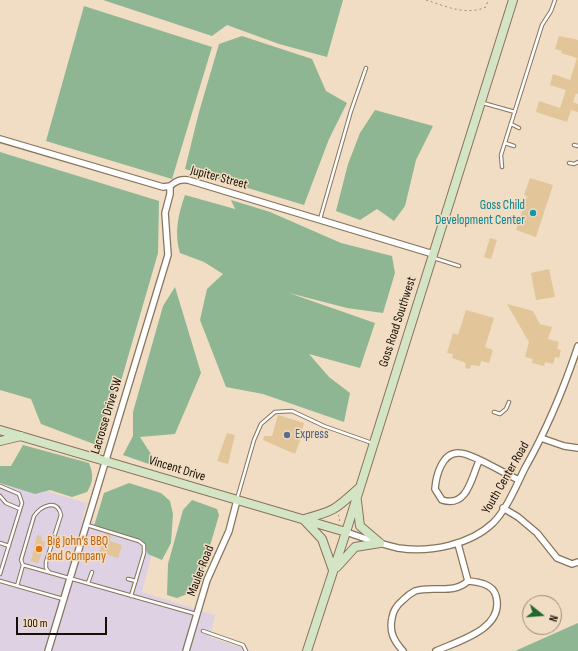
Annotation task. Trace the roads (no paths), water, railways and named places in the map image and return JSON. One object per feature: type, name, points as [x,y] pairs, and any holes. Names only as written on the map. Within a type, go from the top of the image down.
[{"type":"street","name":"Goss Road Southwest","points":[[307,651],[346,532],[372,443],[481,103],[512,0]]},
{"type":"street","name":"Jupiter Street","points":[[0,139],[163,187],[170,186],[176,181],[188,180],[320,219],[432,255]]},
{"type":"street","name":"Lacrosse Drive SW","points":[[48,651],[168,255],[165,219],[170,186]]},
{"type":"street","name":"Youth Center Road","points":[[346,532],[399,548],[413,549],[458,544],[479,533],[493,523],[519,480],[541,438],[576,359],[578,346]]},
{"type":"street","name":"Vincent Drive","points":[[0,430],[346,532]]},
{"type":"street","points":[[0,441],[21,436]]},
{"type":"street","points":[[541,438],[564,446],[578,448]]},
{"type":"street","points":[[479,461],[462,497],[456,501],[450,502],[442,500],[435,489],[436,481],[442,462],[449,455],[458,453],[479,461],[519,480]]},
{"type":"street","points":[[303,519],[320,516],[334,510],[345,503],[360,487]]},
{"type":"street","points":[[356,498],[360,526],[380,542]]},
{"type":"street","name":"Mauler Road","points":[[186,651],[207,580],[229,531],[237,500]]},
{"type":"street","points":[[503,508],[518,517],[537,533],[557,558],[572,564],[578,562]]},
{"type":"street","points":[[303,519],[322,539],[334,570],[355,547],[380,542]]},
{"type":"street","points":[[458,544],[468,581]]},
{"type":"street","points":[[403,651],[392,637],[390,627],[392,615],[397,604],[414,591],[448,590],[464,585],[468,581]]},
{"type":"street","points":[[436,651],[482,631],[493,618],[498,602],[495,592],[490,586],[468,581]]},
{"type":"lane","points":[[502,167],[501,156],[542,25],[551,11],[555,0]]},
{"type":"lane","points":[[320,219],[351,110],[366,68]]},
{"type":"lane","points":[[481,103],[515,112]]},
{"type":"lane","points":[[511,124],[519,128]]},
{"type":"lane","points":[[505,143],[514,146]]},
{"type":"lane","points":[[574,145],[578,146]]},
{"type":"lane","points":[[569,163],[574,164],[578,162]]},
{"type":"lane","points":[[432,255],[459,266]]},
{"type":"lane","points":[[494,412],[500,414],[506,409],[509,402]]},
{"type":"lane","points":[[237,500],[254,440],[261,424],[275,412],[292,411],[324,426],[372,443]]},
{"type":"lane","points":[[0,486],[19,494],[22,503],[9,546],[2,563],[0,574]]},
{"type":"lane","points":[[0,496],[6,503],[20,509]]},
{"type":"lane","points":[[17,586],[23,565],[21,560],[34,516],[44,506],[54,505],[59,510],[60,515],[46,562],[46,568],[49,572]]},
{"type":"lane","points":[[86,525],[138,540],[144,545],[144,553],[131,596]]},
{"type":"lane","points":[[0,543],[9,546]]},
{"type":"lane","points":[[23,565],[196,615]]},
{"type":"lane","points":[[88,583],[92,572]]},
{"type":"lane","points":[[128,578],[136,581]]},
{"type":"lane","points":[[0,581],[63,599]]},
{"type":"lane","points":[[204,631],[243,645],[246,651]]},
{"type":"place","name":"Goss Child Development Center","points":[[533,213]]},
{"type":"place","name":"Express","points":[[287,435]]},
{"type":"place","name":"Big John’s BBQ and Company","points":[[39,549]]}]
